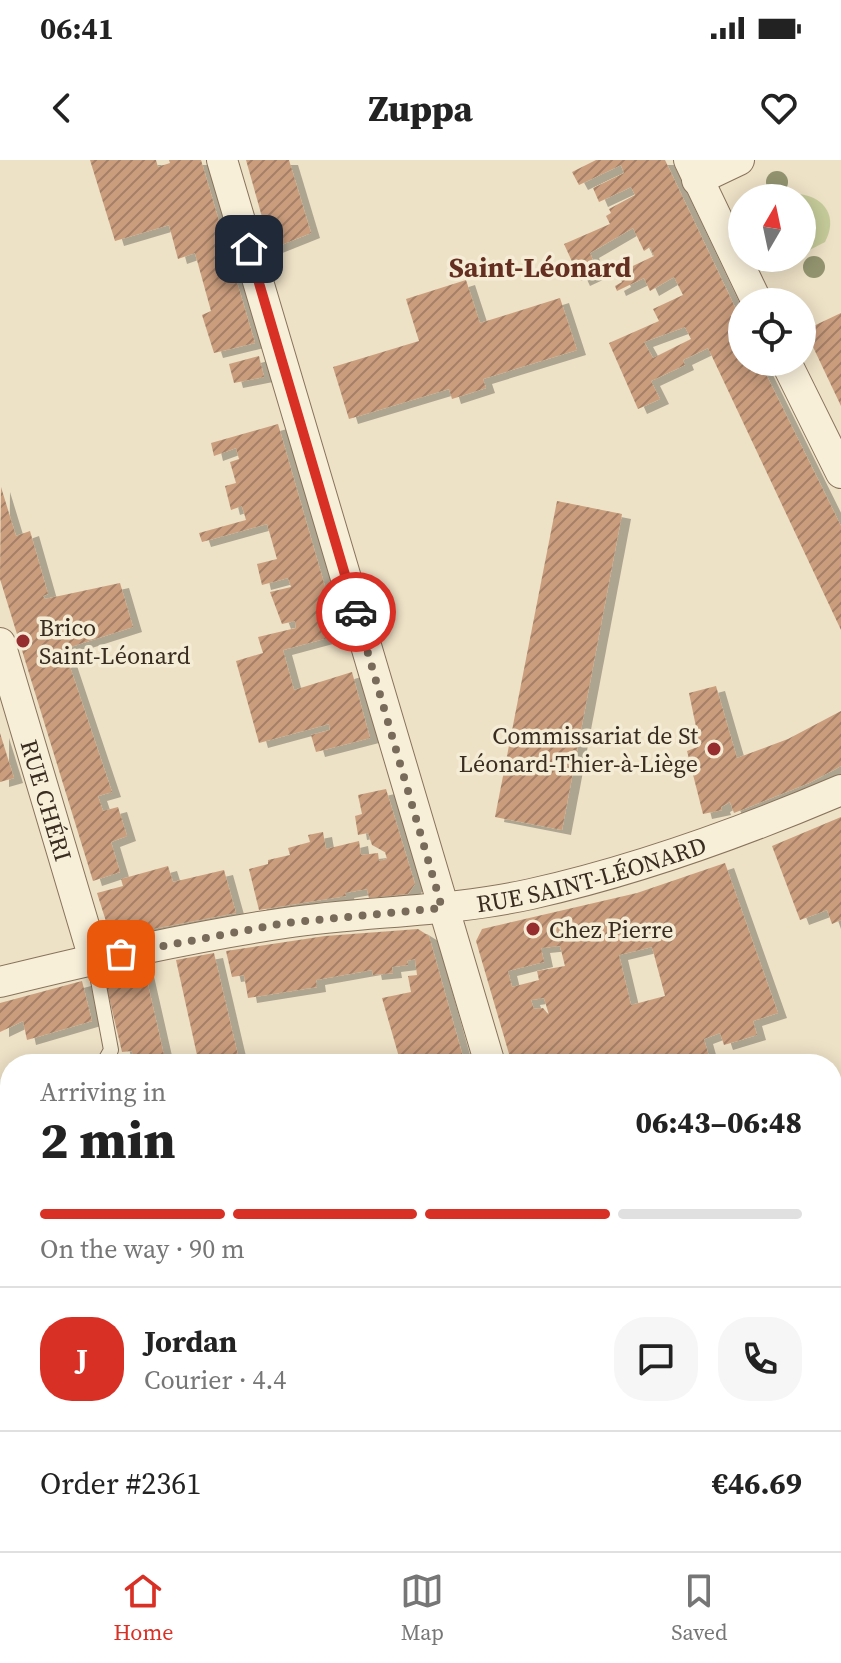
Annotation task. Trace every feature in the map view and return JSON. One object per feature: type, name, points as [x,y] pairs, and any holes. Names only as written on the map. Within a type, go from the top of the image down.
[{"type":"street","points":[[222,160],[487,1054]]},
{"type":"street","points":[[739,160],[693,170],[750,288]]},
{"type":"street","points":[[793,376],[841,473]]},
{"type":"street","name":"RUE CHÉRI","points":[[0,643],[94,959]]},
{"type":"street","name":"RUE SAINT-LÉONARD","points":[[0,982],[94,959],[285,923],[442,908],[529,895],[632,868],[737,834],[841,790]]},
{"type":"lane","points":[[94,959],[111,1050],[109,1054]]},
{"type":"green space","points":[[816,200],[830,217],[825,242],[816,247]]},
{"type":"building","points":[[90,160],[156,160],[158,167],[170,163],[169,160],[201,160],[255,343],[214,353],[202,315],[211,311],[195,253],[178,259],[169,225],[115,241]]},
{"type":"building","points":[[246,160],[289,160],[311,233],[271,249]]},
{"type":"building","points":[[596,160],[665,160],[728,293],[728,376],[767,376],[841,526],[841,630],[708,348],[683,360],[685,365],[651,381],[660,399],[638,409],[609,343],[659,321],[653,309],[683,295],[674,277],[650,291],[644,278],[617,291],[615,286],[622,282],[618,273],[654,256],[650,247],[644,251],[633,228],[590,253],[598,273],[581,281],[564,244],[610,224],[606,216],[611,213],[609,209],[635,195],[631,187],[599,202],[593,188],[624,173],[621,165],[579,185],[572,172]],"holes":[[[685,327],[691,339],[653,358],[644,342]]]},
{"type":"building","points":[[466,280],[480,323],[560,298],[577,350],[483,379],[486,388],[452,399],[449,389],[349,419],[333,367],[419,341],[406,299]]},
{"type":"building","points":[[841,313],[841,406],[816,353],[816,325]]},
{"type":"building","points":[[259,356],[264,377],[234,383],[229,364]]},
{"type":"building","points":[[278,424],[339,635],[283,650],[294,690],[352,672],[370,738],[316,752],[311,735],[330,730],[329,724],[259,743],[236,661],[263,653],[258,637],[296,628],[295,621],[282,624],[270,592],[291,587],[288,578],[262,585],[257,564],[277,559],[267,524],[202,542],[199,533],[246,520],[242,506],[231,510],[225,486],[236,483],[230,462],[239,459],[236,448],[214,456],[211,443]]},
{"type":"building","points":[[1,487],[16,536],[30,531],[48,594],[43,596],[45,599],[120,583],[133,627],[64,649],[112,792],[98,796],[103,811],[118,807],[127,836],[111,842],[120,872],[93,881],[0,579]]},
{"type":"building","points":[[557,501],[622,514],[562,830],[495,817]]},
{"type":"building","name":"Commissariat de St Léonard-Thier-à-Liège","points":[[716,686],[737,758],[788,739],[841,711],[841,766],[809,783],[734,813],[730,802],[721,807],[722,810],[703,814],[687,751],[700,746],[689,693]]},
{"type":"building","points":[[0,733],[14,778],[0,782]]},
{"type":"building","points":[[386,789],[415,884],[408,894],[369,898],[367,889],[345,893],[346,896],[259,910],[249,869],[290,855],[288,848],[310,842],[308,835],[323,832],[326,849],[359,841],[361,855],[378,853],[379,861],[387,859],[385,852],[372,845],[368,833],[358,835],[355,816],[362,814],[358,795]]},
{"type":"building","points":[[841,817],[841,920],[832,924],[827,910],[800,920],[772,846]]},
{"type":"building","points":[[725,863],[778,1013],[753,1021],[757,1035],[724,1045],[720,1033],[704,1039],[708,1054],[509,1054],[476,941],[482,929],[637,893]],"holes":[[[560,946],[565,966],[537,971],[539,980],[512,987],[508,971],[544,962],[541,948]],[[652,947],[665,996],[631,1005],[619,955]],[[544,998],[549,1015],[543,1008],[534,1009],[531,1000]]]},
{"type":"building","points":[[168,866],[173,882],[224,870],[236,913],[111,937],[97,893],[123,886],[121,879]]},
{"type":"building","points":[[418,929],[429,936],[462,1054],[398,1054],[382,998],[411,992],[408,976],[417,975],[415,959],[407,961],[408,965],[392,967],[393,973],[373,975],[372,970],[316,980],[317,987],[248,998],[244,975],[232,977],[226,951],[325,936]]},
{"type":"building","points":[[214,953],[238,1054],[197,1054],[176,960]]},
{"type":"building","points":[[144,967],[164,1054],[122,1052],[104,976]]},
{"type":"building","points":[[82,981],[92,1021],[27,1040],[23,1021],[0,1032],[0,1003]]},
{"type":"way so far","points":[[121,954],[285,923],[442,908],[356,612]]},
{"type":"place","name":"Brico Saint-Léonard","points":[[23,641]]},
{"type":"place","name":"Commissariat de St Léonard-Thier-à-Liège","points":[[714,749]]},
{"type":"place","name":"Chez Pierre","points":[[533,929]]},
{"type":"district","name":"Saint-Léonard","points":[[540,267]]},
{"type":"route","points":[[249,249],[356,612]]}]
